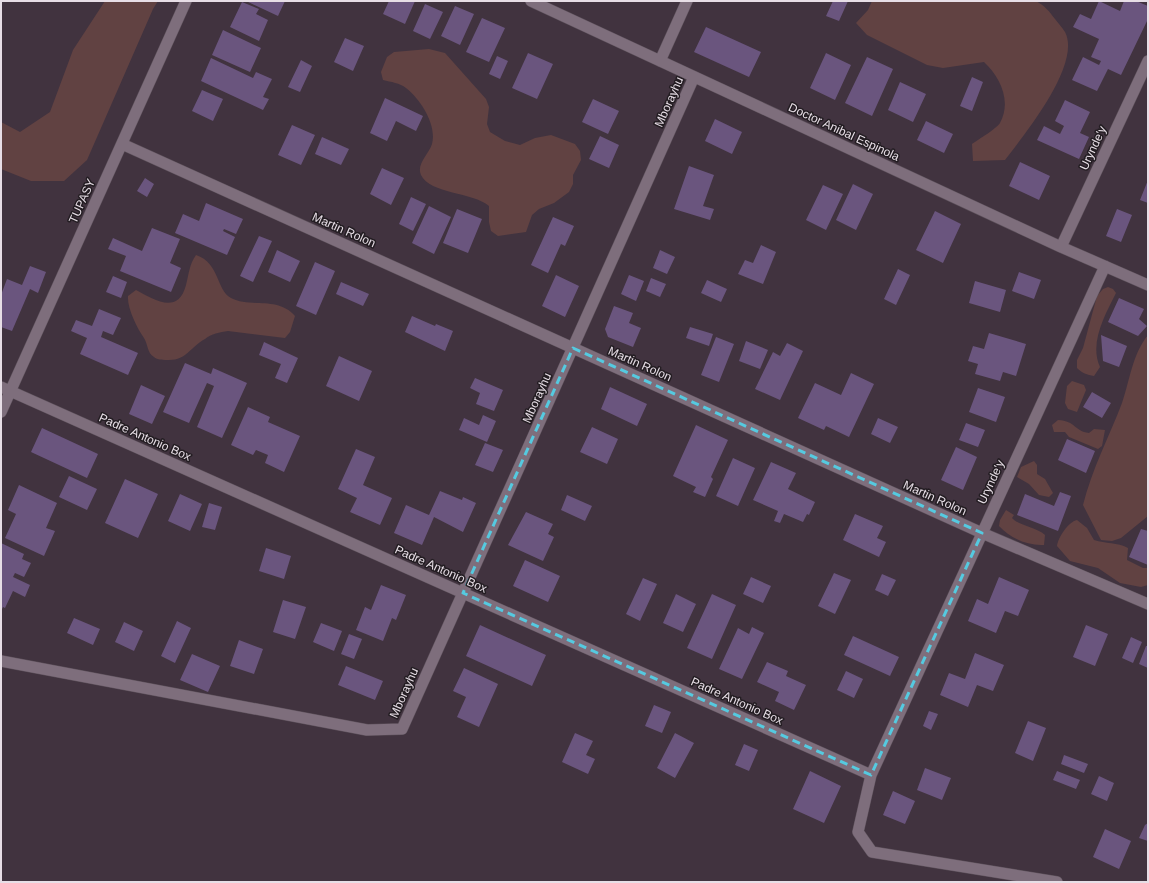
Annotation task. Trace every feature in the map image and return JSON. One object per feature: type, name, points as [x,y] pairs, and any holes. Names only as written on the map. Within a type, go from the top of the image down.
[{"type":"street","name":"TUPASY","points":[[1,412],[6,389],[122,144],[186,1]]},
{"type":"street","name":"Doctor Anibal Espinola","points":[[531,1],[1061,247],[1148,285]]},
{"type":"street","points":[[660,61],[687,1]]},
{"type":"street","name":"Urynde'y","points":[[1061,247],[1148,61]]},
{"type":"street","name":"Mborayhu","points":[[1,661],[367,730],[402,729],[694,77]]},
{"type":"street","name":"Martin Rolon","points":[[122,144],[982,533],[1148,604]]},
{"type":"street","name":"Urynde'y","points":[[1057,882],[872,852],[858,832],[871,775],[1105,266]]},
{"type":"street","name":"Padre Antonio Box","points":[[6,389],[871,775]]},
{"type":"highlighted area","points":[[573,348],[982,533],[871,775],[463,593]]},
{"type":"shaded area","points":[[105,1],[158,1],[153,9],[87,160],[64,181],[31,181],[1,169],[1,122],[20,132],[50,112],[73,50]]},
{"type":"shaded area","points":[[872,1],[1036,1],[1051,14],[1065,32],[1068,46],[1065,62],[1058,80],[1037,117],[1005,160],[973,161],[972,144],[1000,123],[1005,106],[999,82],[990,68],[984,62],[943,68],[927,65],[867,35],[856,23],[868,10]]},
{"type":"shaded area","points":[[429,49],[445,53],[486,99],[489,107],[487,124],[490,132],[505,141],[520,145],[535,138],[551,135],[575,144],[580,151],[581,160],[573,175],[573,184],[569,192],[554,203],[539,209],[532,215],[526,232],[498,236],[491,231],[489,222],[489,206],[482,201],[433,186],[421,175],[421,163],[432,144],[433,137],[430,121],[422,106],[412,93],[401,85],[383,80],[381,72],[387,57],[394,52]]},
{"type":"shaded area","points":[[196,255],[204,259],[214,270],[226,294],[231,298],[238,301],[280,306],[295,316],[290,332],[285,338],[228,331],[210,336],[180,358],[163,360],[157,359],[152,355],[133,318],[129,306],[128,296],[136,290],[157,301],[171,303],[177,300],[182,294],[186,285],[191,266]]},
{"type":"shaded area","points":[[1108,287],[1113,289],[1116,293],[1103,320],[1097,339],[1097,358],[1100,367],[1094,376],[1091,376],[1077,368],[1077,360],[1083,348],[1097,296],[1103,289]]},
{"type":"shaded area","points":[[1148,335],[1148,516],[1121,538],[1112,541],[1101,540],[1083,505],[1096,466],[1122,403],[1138,351]]},
{"type":"shaded area","points":[[1072,381],[1084,385],[1086,390],[1077,412],[1068,409],[1065,403],[1067,386]]},
{"type":"shaded area","points":[[1058,420],[1068,422],[1084,432],[1089,433],[1094,429],[1105,430],[1102,446],[1098,449],[1069,437],[1065,432],[1054,432],[1052,425]]},
{"type":"shaded area","points":[[1034,461],[1037,465],[1037,474],[1045,479],[1053,493],[1049,497],[1039,495],[1029,484],[1017,477],[1021,467]]},
{"type":"shaded area","points":[[1006,510],[1014,515],[1012,518],[1015,521],[1045,535],[1044,545],[1025,543],[1014,538],[1003,530],[999,526],[1000,520]]},
{"type":"shaded area","points":[[1077,520],[1087,528],[1094,540],[1128,548],[1127,560],[1143,568],[1148,568],[1148,585],[1141,587],[1120,583],[1098,568],[1070,561],[1057,546],[1064,531],[1070,524]]},
{"type":"building","points":[[246,1],[285,1],[278,16]]},
{"type":"building","points":[[389,1],[415,1],[405,24],[383,14]]},
{"type":"building","points":[[833,1],[848,1],[839,21],[826,16]]},
{"type":"building","points":[[1099,1],[1120,11],[1124,1],[1136,1],[1148,6],[1148,19],[1121,75],[1108,69],[1097,91],[1072,80],[1083,57],[1099,65],[1101,61],[1091,57],[1099,39],[1073,27],[1080,14],[1091,19]]},
{"type":"building","points":[[242,2],[259,9],[256,14],[268,20],[259,41],[230,27]]},
{"type":"building","points":[[425,4],[443,12],[430,39],[413,31]]},
{"type":"building","points":[[455,6],[474,14],[460,45],[441,36]]},
{"type":"building","points":[[482,18],[505,28],[489,62],[466,52]]},
{"type":"building","points":[[706,27],[761,52],[749,77],[694,52]]},
{"type":"building","points":[[223,30],[261,48],[250,72],[212,55]]},
{"type":"building","points":[[345,38],[364,46],[353,71],[334,62]]},
{"type":"building","points":[[528,53],[553,64],[537,99],[512,88]]},
{"type":"building","points":[[826,53],[851,65],[835,100],[810,88]]},
{"type":"building","points":[[497,56],[508,61],[500,79],[489,74]]},
{"type":"building","points":[[867,57],[893,69],[872,116],[845,103]]},
{"type":"building","points":[[211,58],[253,78],[256,72],[272,79],[263,97],[269,99],[263,110],[201,81]]},
{"type":"building","points":[[301,60],[312,66],[300,92],[288,87]]},
{"type":"building","points":[[972,77],[983,82],[972,111],[960,106]]},
{"type":"building","points":[[900,82],[926,94],[913,122],[888,110]]},
{"type":"building","points":[[202,90],[223,99],[213,121],[192,111]]},
{"type":"building","points":[[385,98],[423,116],[416,131],[396,121],[387,141],[370,133]]},
{"type":"building","points":[[593,99],[619,111],[608,134],[582,122]]},
{"type":"building","points":[[1065,100],[1090,112],[1080,133],[1089,137],[1079,159],[1037,140],[1044,126],[1060,134],[1064,126],[1055,121]]},
{"type":"building","points":[[715,119],[742,132],[732,154],[705,141]]},
{"type":"building","points":[[926,121],[953,134],[944,153],[917,140]]},
{"type":"building","points":[[292,125],[315,135],[301,165],[278,155]]},
{"type":"building","points":[[600,136],[619,145],[609,168],[589,159]]},
{"type":"building","points":[[322,137],[349,149],[341,165],[315,154]]},
{"type":"building","points":[[1020,162],[1050,176],[1039,200],[1009,186]]},
{"type":"building","points":[[689,166],[714,175],[703,206],[714,209],[710,220],[674,209]]},
{"type":"building","points":[[382,168],[404,178],[391,205],[370,194]]},
{"type":"building","points":[[145,178],[154,184],[147,197],[137,191]]},
{"type":"building","points":[[1148,180],[1148,203],[1140,200]]},
{"type":"building","points":[[853,184],[873,194],[856,230],[836,220]]},
{"type":"building","points":[[823,185],[843,194],[826,230],[806,220]]},
{"type":"building","points":[[411,197],[426,204],[413,231],[399,224]]},
{"type":"building","points":[[206,203],[243,219],[236,234],[224,229],[223,231],[235,237],[227,255],[175,233],[183,214],[199,221]]},
{"type":"building","points":[[429,206],[451,217],[434,254],[412,243]]},
{"type":"building","points":[[457,209],[482,219],[468,253],[443,243]]},
{"type":"building","points":[[1117,209],[1132,215],[1121,242],[1106,236]]},
{"type":"building","points":[[935,211],[961,224],[943,263],[916,250]]},
{"type":"building","points":[[553,217],[574,226],[565,246],[561,244],[548,273],[531,265]]},
{"type":"building","points":[[152,228],[180,239],[170,263],[181,268],[171,292],[120,271],[126,256],[108,249],[113,238],[142,251]]},
{"type":"building","points":[[259,236],[272,241],[253,282],[240,276]]},
{"type":"building","points":[[761,245],[776,252],[763,284],[738,274],[745,260],[753,263]]},
{"type":"building","points":[[277,250],[300,261],[290,282],[268,272]]},
{"type":"building","points":[[660,250],[675,257],[667,274],[653,268]]},
{"type":"building","points":[[315,262],[335,271],[316,315],[296,306]]},
{"type":"building","points":[[30,266],[46,272],[38,293],[30,289],[12,331],[1,327],[1,295],[7,279],[22,285]]},
{"type":"building","points":[[898,269],[910,275],[896,305],[884,299]]},
{"type":"building","points":[[1019,272],[1041,280],[1034,299],[1012,291]]},
{"type":"building","points":[[556,275],[579,286],[565,317],[542,306]]},
{"type":"building","points":[[629,275],[644,281],[636,301],[621,294]]},
{"type":"building","points":[[113,276],[127,282],[121,298],[106,292]]},
{"type":"building","points":[[651,278],[666,284],[660,297],[646,291]]},
{"type":"building","points":[[707,280],[727,289],[721,302],[701,293]]},
{"type":"building","points":[[975,281],[1006,290],[1000,312],[969,303]]},
{"type":"building","points":[[341,282],[369,294],[363,306],[336,294]]},
{"type":"building","points":[[1119,298],[1144,309],[1139,319],[1147,326],[1138,336],[1108,322]]},
{"type":"building","points":[[614,306],[633,313],[629,323],[641,328],[633,347],[608,337],[605,329]]},
{"type":"building","points":[[99,309],[121,318],[113,335],[103,331],[101,337],[138,353],[128,375],[80,354],[87,338],[71,331],[76,320],[92,326]]},
{"type":"building","points":[[412,316],[435,326],[436,324],[453,331],[445,351],[405,332]]},
{"type":"building","points":[[690,327],[713,334],[709,346],[686,338]]},
{"type":"building","points":[[989,333],[1026,344],[1016,376],[1003,372],[1000,381],[975,374],[978,364],[968,361],[973,346],[984,349]]},
{"type":"building","points":[[1101,335],[1127,346],[1119,367],[1103,361]]},
{"type":"building","points":[[716,337],[734,344],[719,382],[701,375]]},
{"type":"building","points":[[746,341],[768,350],[760,369],[739,361]]},
{"type":"building","points":[[264,342],[298,358],[287,383],[275,378],[281,364],[259,355]]},
{"type":"building","points":[[787,343],[803,351],[780,400],[755,389],[773,352],[780,356]]},
{"type":"building","points":[[339,356],[372,371],[359,401],[326,386]]},
{"type":"building","points":[[185,363],[211,374],[213,368],[247,383],[222,438],[197,427],[214,386],[207,383],[189,423],[163,412]]},
{"type":"building","points":[[851,373],[874,384],[849,437],[826,426],[824,430],[798,418],[815,383],[841,395]]},
{"type":"building","points":[[475,378],[503,390],[494,411],[476,404],[480,393],[470,388]]},
{"type":"building","points":[[141,385],[165,396],[152,424],[129,414]]},
{"type":"building","points":[[610,387],[647,404],[637,426],[601,409]]},
{"type":"building","points":[[978,388],[1005,397],[996,422],[969,412]]},
{"type":"building","points":[[1092,392],[1111,403],[1102,418],[1083,407]]},
{"type":"building","points":[[248,407],[270,417],[268,422],[300,436],[284,472],[265,463],[268,455],[256,450],[253,455],[231,445]]},
{"type":"building","points":[[483,415],[496,421],[487,442],[459,430],[464,418],[479,425]]},
{"type":"building","points":[[878,418],[898,427],[890,443],[871,434]]},
{"type":"building","points":[[966,423],[985,430],[978,447],[959,440]]},
{"type":"building","points":[[696,425],[728,440],[711,477],[713,479],[705,497],[693,492],[696,487],[673,476]]},
{"type":"building","points":[[592,427],[618,439],[607,464],[580,452]]},
{"type":"building","points":[[42,428],[98,454],[87,478],[31,452]]},
{"type":"building","points":[[1067,439],[1095,451],[1086,473],[1058,460]]},
{"type":"building","points":[[485,443],[503,450],[493,472],[475,465]]},
{"type":"building","points":[[956,447],[977,457],[963,490],[941,480]]},
{"type":"building","points":[[356,449],[375,457],[363,485],[392,498],[380,525],[350,512],[357,498],[338,489]]},
{"type":"building","points":[[733,458],[755,468],[738,506],[716,496]]},
{"type":"building","points":[[771,462],[796,473],[788,489],[815,502],[809,515],[807,514],[803,522],[784,514],[780,523],[774,521],[778,511],[753,500]]},
{"type":"building","points":[[69,476],[97,489],[87,510],[59,497]]},
{"type":"building","points":[[125,479],[158,494],[138,538],[105,523]]},
{"type":"building","points":[[19,485],[57,503],[46,528],[55,531],[44,556],[5,538],[16,514],[8,510]]},
{"type":"building","points":[[440,491],[462,500],[463,497],[476,503],[463,532],[434,517],[422,545],[394,533],[406,505],[429,515]]},
{"type":"building","points":[[1060,492],[1071,496],[1058,531],[1017,515],[1025,494],[1054,506]]},
{"type":"building","points":[[180,494],[202,504],[190,531],[168,521]]},
{"type":"building","points":[[567,495],[592,506],[585,521],[561,510]]},
{"type":"building","points":[[209,503],[222,507],[215,530],[202,527]]},
{"type":"building","points":[[526,512],[553,524],[548,534],[554,537],[543,561],[508,545]]},
{"type":"building","points":[[855,514],[883,526],[877,538],[886,542],[879,557],[843,540]]},
{"type":"building","points":[[1141,529],[1148,531],[1148,565],[1129,557]]},
{"type":"building","points":[[1,543],[24,554],[22,559],[31,563],[24,577],[15,573],[13,577],[30,585],[25,597],[13,591],[5,608],[3,607],[1,611]]},
{"type":"building","points":[[266,548],[291,556],[284,579],[259,571]]},
{"type":"building","points":[[525,560],[560,576],[548,602],[513,586]]},
{"type":"building","points":[[834,573],[851,580],[835,614],[818,606]]},
{"type":"building","points":[[882,574],[896,580],[888,596],[875,590]]},
{"type":"building","points":[[751,577],[771,586],[763,603],[743,594]]},
{"type":"building","points":[[999,577],[1029,590],[1018,616],[1005,611],[996,633],[968,621],[977,599],[988,604]]},
{"type":"building","points":[[643,578],[657,584],[640,621],[626,614]]},
{"type":"building","points":[[381,585],[406,595],[396,620],[392,618],[383,641],[356,630],[365,607],[371,610]]},
{"type":"building","points":[[676,594],[696,604],[683,632],[663,623]]},
{"type":"building","points":[[712,594],[736,605],[712,659],[687,648]]},
{"type":"building","points":[[283,600],[306,607],[295,639],[273,632]]},
{"type":"building","points":[[74,618],[100,629],[93,645],[67,633]]},
{"type":"building","points":[[177,621],[191,628],[175,663],[161,656]]},
{"type":"building","points":[[124,622],[143,631],[134,651],[115,642]]},
{"type":"building","points":[[321,623],[342,631],[334,651],[313,642]]},
{"type":"building","points":[[480,625],[546,655],[532,686],[466,656]]},
{"type":"building","points":[[1086,625],[1108,634],[1095,666],[1073,657]]},
{"type":"building","points":[[752,627],[764,633],[742,679],[719,669],[738,628],[749,634]]},
{"type":"building","points":[[349,634],[362,639],[354,659],[341,654]]},
{"type":"building","points":[[853,636],[899,657],[890,676],[844,655]]},
{"type":"building","points":[[1131,637],[1142,642],[1133,663],[1122,658]]},
{"type":"building","points":[[239,640],[263,649],[254,674],[230,666]]},
{"type":"building","points":[[1146,646],[1148,646],[1148,668],[1139,664]]},
{"type":"building","points":[[975,653],[1004,665],[993,691],[977,685],[968,707],[940,695],[949,673],[965,679]]},
{"type":"building","points":[[192,654],[220,666],[208,692],[180,680]]},
{"type":"building","points":[[767,662],[788,671],[786,676],[806,685],[794,710],[775,701],[779,692],[757,682]]},
{"type":"building","points":[[346,666],[383,681],[375,700],[338,685]]},
{"type":"building","points":[[464,668],[498,684],[479,727],[457,717],[466,697],[453,691]]},
{"type":"building","points":[[846,671],[863,679],[854,698],[837,690]]},
{"type":"building","points":[[654,705],[671,712],[662,733],[645,726]]},
{"type":"building","points":[[929,711],[938,714],[931,730],[923,726]]},
{"type":"building","points":[[1028,721],[1046,728],[1033,761],[1015,753]]},
{"type":"building","points":[[575,733],[593,741],[586,755],[595,759],[588,774],[562,762]]},
{"type":"building","points":[[675,733],[694,743],[675,778],[657,768]]},
{"type":"building","points":[[744,744],[758,750],[749,771],[735,765]]},
{"type":"building","points":[[1064,755],[1088,764],[1084,773],[1061,764]]},
{"type":"building","points":[[925,768],[951,778],[942,800],[917,790]]},
{"type":"building","points":[[810,771],[841,786],[824,823],[793,809]]},
{"type":"building","points":[[1057,771],[1080,780],[1076,789],[1053,780]]},
{"type":"building","points":[[1099,776],[1114,783],[1107,801],[1091,794]]},
{"type":"building","points":[[893,791],[915,801],[905,824],[883,815]]},
{"type":"building","points":[[1148,823],[1148,841],[1139,838],[1145,825]]},
{"type":"building","points":[[1105,829],[1131,841],[1119,869],[1093,857]]}]
